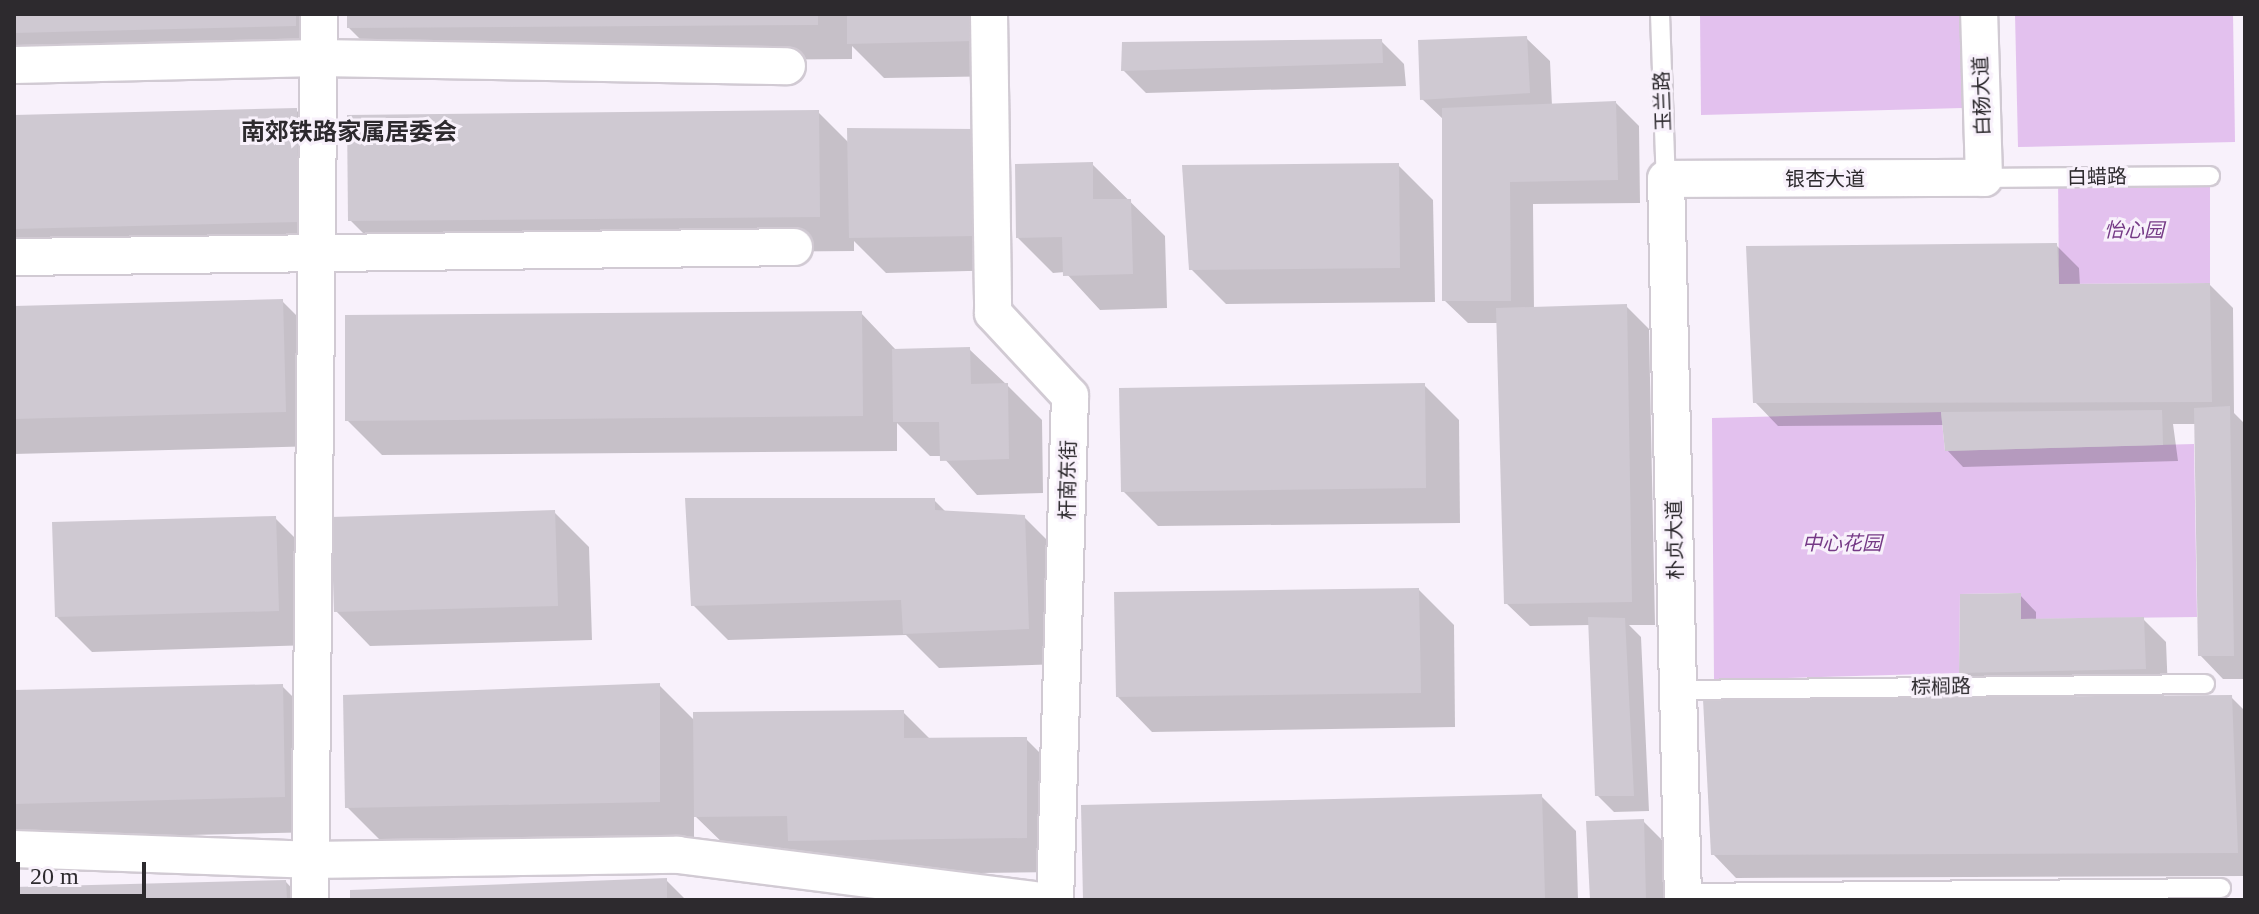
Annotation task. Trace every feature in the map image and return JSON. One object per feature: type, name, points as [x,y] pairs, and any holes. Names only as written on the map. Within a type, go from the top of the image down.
[{"type":"street","points":[[310,900],[319,14]]},
{"type":"street","name":"杆南东街","points":[[989,14],[993,313],[1070,396],[1055,900]]},
{"type":"street","name":"白杨大道","points":[[1979,14],[1984,178]]},
{"type":"street","points":[[14,65],[319,58],[787,66]]},
{"type":"street","name":"银杏大道","points":[[1666,184],[1984,178]]},
{"type":"street","name":"朴贞大道","points":[[1666,184],[1683,897]]},
{"type":"street","points":[[14,257],[316,257],[794,247]]},
{"type":"street","points":[[14,849],[309,860],[678,855],[1033,900]]},
{"type":"lane","name":"玉兰路","points":[[1660,14],[1666,184]]},
{"type":"lane","name":"白蜡路","points":[[1984,178],[2210,176]]},
{"type":"lane","name":"棕榈路","points":[[1678,690],[2205,684]]},
{"type":"lane","points":[[1683,897],[2221,888]]},
{"type":"green space","points":[[1700,14],[1960,14],[1962,108],[1701,115]]},
{"type":"green space","points":[[2015,14],[2233,14],[2235,142],[2018,147]]},
{"type":"green space","name":"怡心园","points":[[2210,176],[2210,283],[2059,284],[2058,177]]},
{"type":"green space","name":"中心花园","points":[[1941,412],[1945,451],[2194,444],[2197,617],[2021,619],[2020,593],[1960,594],[1959,673],[1714,680],[1712,418]]},
{"type":"building","points":[[14,14],[296,14],[296,26],[14,33]]},
{"type":"building","points":[[347,14],[818,14],[818,25],[347,28]]},
{"type":"building","points":[[847,14],[974,14],[974,41],[847,44]]},
{"type":"building","points":[[1527,36],[1530,93],[1420,100],[1418,40]]},
{"type":"building","points":[[1382,39],[1383,63],[1121,71],[1122,42]]},
{"type":"building","points":[[1616,101],[1618,180],[1510,182],[1511,301],[1442,301],[1442,108]]},
{"type":"building","points":[[297,108],[299,222],[14,229],[14,115]]},
{"type":"building","points":[[819,110],[820,217],[348,221],[347,115]]},
{"type":"building","points":[[847,128],[975,129],[976,236],[849,238]]},
{"type":"building","points":[[1093,162],[1093,199],[1131,199],[1133,274],[1063,276],[1062,237],[1016,238],[1015,164]]},
{"type":"building","points":[[1399,163],[1400,268],[1189,270],[1182,165]]},
{"type":"building","points":[[2057,243],[2059,284],[2210,283],[2212,402],[1753,403],[1746,246]]},
{"type":"building","points":[[283,299],[286,412],[14,419],[14,306]]},
{"type":"building","points":[[1627,304],[1632,602],[1504,604],[1496,308]]},
{"type":"building","points":[[862,311],[863,416],[345,421],[345,315]]},
{"type":"building","points":[[970,347],[971,384],[1008,383],[1009,459],[940,461],[939,422],[893,422],[892,349]]},
{"type":"building","points":[[1425,383],[1426,488],[1121,492],[1119,388]]},
{"type":"building","points":[[2230,406],[2234,656],[2198,656],[2194,408]]},
{"type":"building","points":[[2162,410],[2163,445],[1945,451],[1941,412]]},
{"type":"building","points":[[685,498],[935,498],[935,510],[1025,515],[1029,629],[903,634],[901,600],[691,606]]},
{"type":"building","points":[[555,510],[558,606],[334,612],[331,517]]},
{"type":"building","points":[[276,516],[279,611],[55,617],[52,522]]},
{"type":"building","points":[[1419,588],[1421,693],[1116,697],[1114,592]]},
{"type":"building","points":[[2021,593],[2021,619],[2144,617],[2146,669],[1959,673],[1960,594]]},
{"type":"building","points":[[1588,617],[1625,618],[1634,796],[1595,796]]},
{"type":"building","points":[[660,683],[660,802],[345,808],[343,695]]},
{"type":"building","points":[[283,684],[285,797],[14,804],[14,690]]},
{"type":"building","points":[[2232,695],[2238,853],[1711,855],[1703,699]]},
{"type":"building","points":[[904,710],[904,738],[1027,737],[1027,838],[788,841],[787,816],[694,817],[693,712]]},
{"type":"building","points":[[1542,794],[1545,898],[1083,900],[1081,805]]},
{"type":"building","points":[[1644,819],[1646,900],[1590,900],[1586,821]]},
{"type":"building","points":[[667,878],[667,900],[350,900],[350,890]]},
{"type":"building","points":[[286,880],[287,900],[14,900],[14,887]]},
{"type":"district","name":"南郊铁路家属居委会","points":[[349,133]]}]
